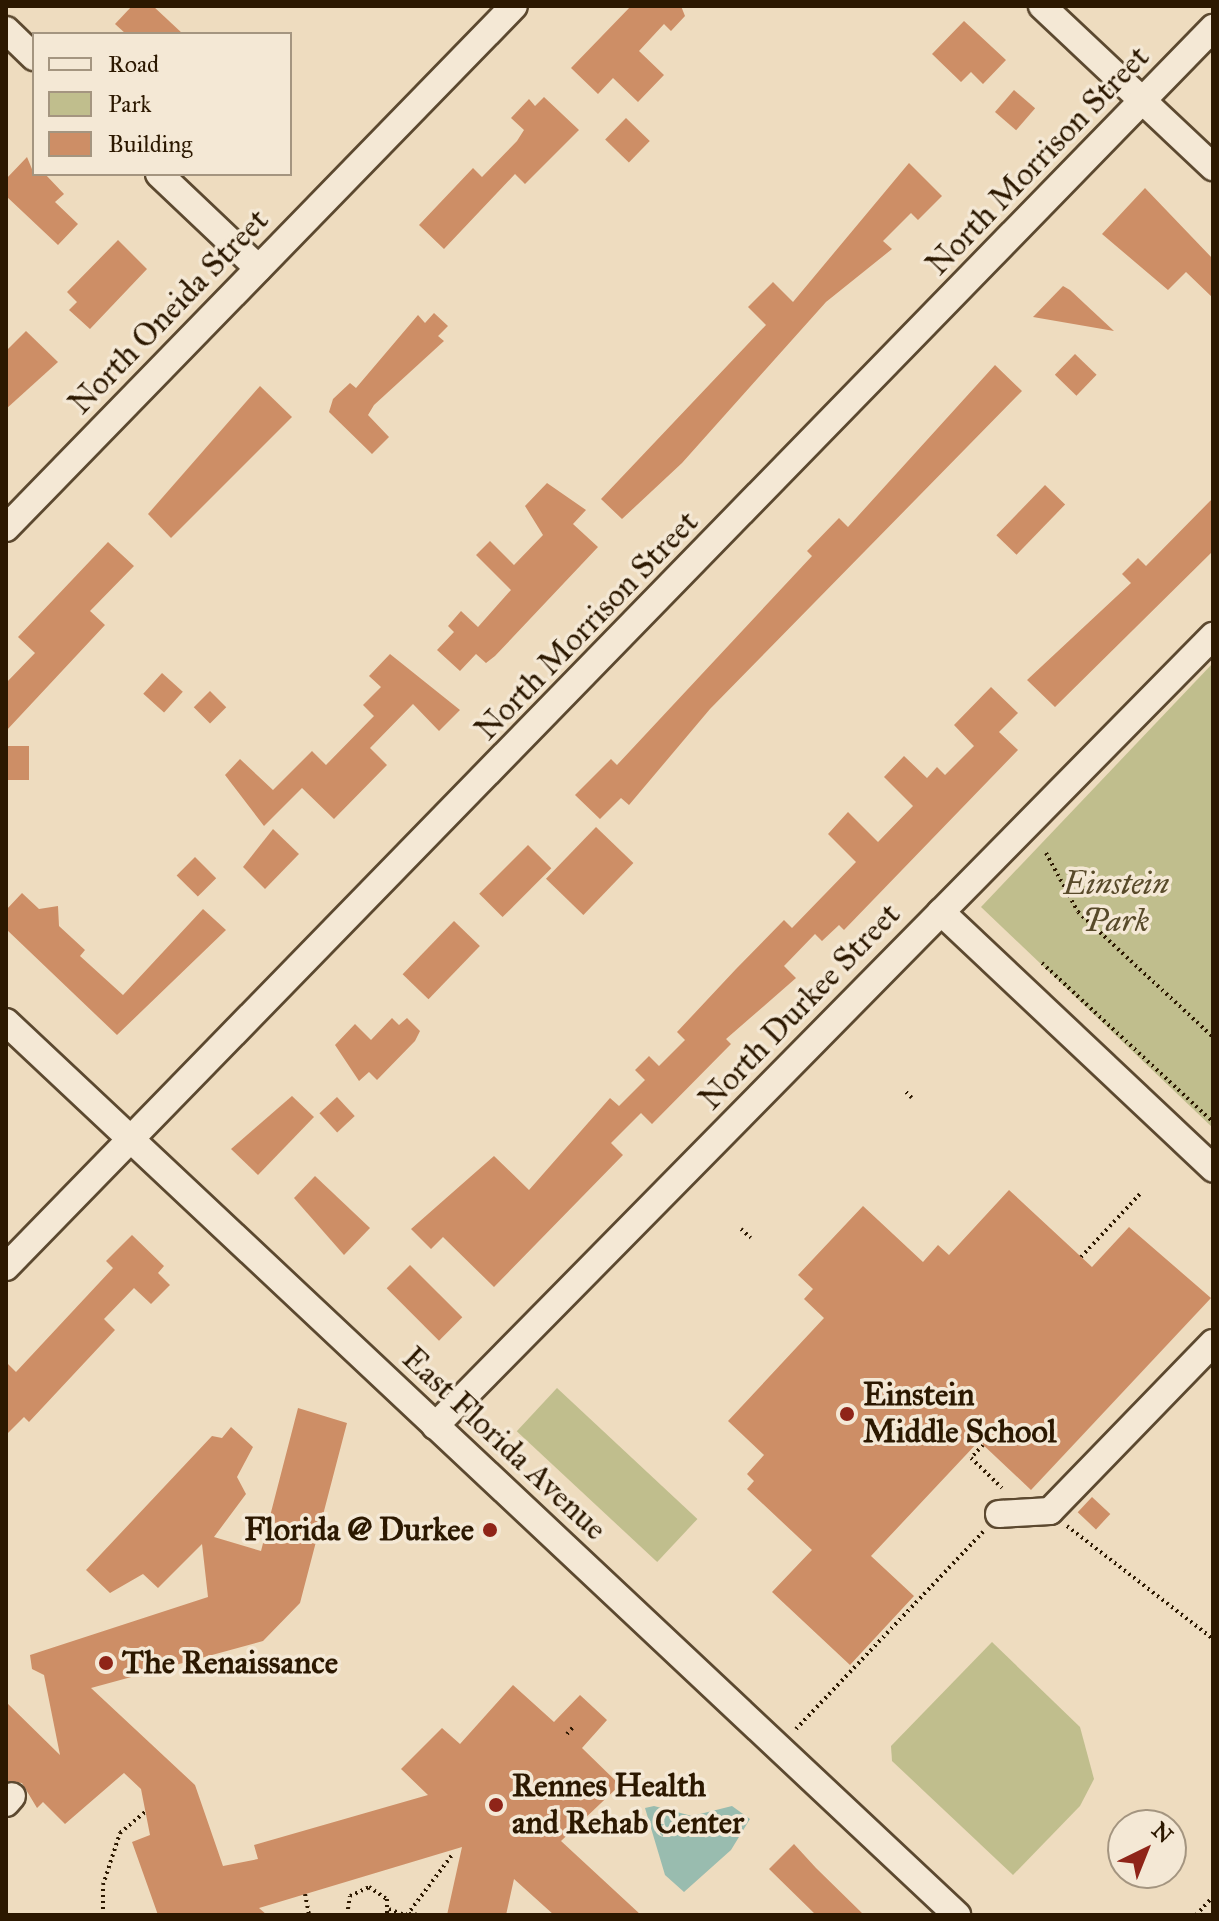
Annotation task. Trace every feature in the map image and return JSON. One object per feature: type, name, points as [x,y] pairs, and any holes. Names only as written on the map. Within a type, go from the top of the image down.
[{"type":"street","points":[[1042,6],[1213,167]]},
{"type":"street","name":"North Oneida Street","points":[[6,528],[510,7]]},
{"type":"street","name":"North Morrison Street","points":[[6,1267],[1213,28]]},
{"type":"street","points":[[6,30],[32,55]]},
{"type":"street","points":[[161,176],[258,268]]},
{"type":"street","name":"North Durkee Street","points":[[435,1426],[1213,636]]},
{"type":"street","points":[[941,912],[1213,1168]]},
{"type":"street","name":"East Florida Avenue","points":[[6,1022],[957,1915]]},
{"type":"street","points":[[999,1514],[1039,1512],[1213,1343]]},
{"type":"path","points":[[1046,853],[1078,912],[1213,1037]]},
{"type":"path","points":[[1042,963],[1213,1122]]},
{"type":"path","points":[[906,1092],[912,1098]]},
{"type":"path","points":[[1081,1257],[1140,1194]]},
{"type":"path","points":[[741,1229],[751,1238]]},
{"type":"path","points":[[983,1445],[971,1458],[1039,1512],[1213,1639]]},
{"type":"path","points":[[792,1734],[999,1514]]},
{"type":"path","points":[[567,1734],[574,1726]]},
{"type":"path","points":[[103,1915],[103,1885],[120,1833],[145,1812]]},
{"type":"path","points":[[407,1915],[452,1855]]},
{"type":"path","points":[[347,1915],[350,1896],[362,1888],[382,1893],[388,1912],[421,1915]]},
{"type":"path","points":[[305,1894],[309,1915]]},
{"type":"path","points":[[1196,1915],[1213,1897]]},
{"type":"path","points":[[318,1915],[338,1915]]},
{"type":"green space","name":"Einstein Park","points":[[1213,663],[1213,1128],[981,907]]},
{"type":"green space","points":[[557,1388],[697,1519],[657,1562],[517,1431]]},
{"type":"green space","points":[[992,1642],[1080,1727],[1094,1779],[1080,1806],[1013,1875],[892,1761],[891,1746]]},
{"type":"shaded area","points":[[654,1806],[692,1816],[732,1806],[750,1819],[731,1850],[684,1892],[665,1875],[645,1808]]},
{"type":"building","points":[[132,6],[153,6],[181,32],[124,32],[115,24]]},
{"type":"building","points":[[631,6],[681,6],[685,16],[671,31],[664,24],[639,51],[664,75],[638,102],[613,78],[598,94],[571,68]]},
{"type":"building","points":[[964,21],[1006,60],[983,84],[971,72],[961,82],[932,54]]},
{"type":"building","points":[[1014,90],[1035,108],[1016,130],[995,112]]},
{"type":"building","points":[[544,97],[579,130],[525,184],[515,174],[444,249],[419,225],[473,168],[482,177],[524,130],[511,118],[529,99],[535,106]]},
{"type":"building","points":[[626,118],[650,141],[629,163],[605,140]]},
{"type":"building","points":[[27,157],[32,176],[47,176],[64,194],[55,202],[78,224],[58,245],[6,196],[6,179]]},
{"type":"building","points":[[909,163],[942,196],[918,220],[911,213],[883,241],[892,249],[826,302],[682,463],[622,519],[601,499],[766,325],[748,307],[773,282],[793,302]]},
{"type":"building","points":[[1145,188],[1213,259],[1213,298],[1186,272],[1168,290],[1102,234]]},
{"type":"building","points":[[118,240],[147,269],[90,329],[69,310],[77,302],[67,292]]},
{"type":"building","points":[[1063,286],[1070,290],[1114,331],[1033,317]]},
{"type":"building","points":[[434,313],[448,326],[438,336],[444,341],[374,405],[368,415],[389,437],[372,454],[329,412],[333,399],[350,383],[356,388],[418,315],[425,323]]},
{"type":"building","points":[[26,331],[58,362],[6,409],[6,351]]},
{"type":"building","points":[[1075,354],[1097,375],[1076,396],[1055,375]]},
{"type":"building","points":[[995,365],[1022,391],[710,709],[629,805],[621,798],[600,819],[575,795],[611,759],[617,765],[812,556],[807,551],[839,518],[848,527]]},
{"type":"building","points":[[260,386],[292,417],[171,538],[148,514]]},
{"type":"building","points":[[547,483],[586,510],[573,524],[598,547],[495,656],[486,663],[476,654],[460,671],[437,650],[454,632],[448,626],[461,611],[478,627],[511,590],[476,555],[490,541],[514,565],[543,535],[525,506]]},
{"type":"building","points":[[1045,485],[1065,504],[1017,555],[996,535]]},
{"type":"building","points":[[1213,498],[1213,551],[1055,707],[1027,680],[1131,583],[1122,574],[1138,558],[1146,566]]},
{"type":"building","points":[[108,542],[134,566],[90,611],[105,625],[6,731],[6,683],[35,653],[18,637]]},
{"type":"building","points":[[390,654],[460,710],[439,731],[413,704],[370,748],[387,765],[334,819],[302,788],[264,826],[225,775],[240,759],[273,790],[312,751],[326,765],[374,716],[363,705],[381,687],[369,676]]},
{"type":"building","points":[[162,673],[183,692],[164,713],[143,694]]},
{"type":"building","points":[[991,687],[1018,713],[999,732],[1018,750],[844,930],[839,925],[822,941],[815,934],[784,966],[796,978],[726,1039],[731,1044],[652,1124],[641,1113],[611,1143],[623,1155],[494,1287],[443,1237],[431,1249],[411,1229],[494,1156],[529,1190],[610,1098],[619,1106],[645,1080],[635,1070],[649,1056],[659,1066],[685,1040],[677,1032],[736,969],[784,920],[792,928],[856,862],[828,834],[848,812],[878,842],[913,806],[884,777],[904,756],[927,778],[937,767],[945,775],[974,746],[954,725]]},
{"type":"building","points":[[210,691],[226,707],[210,724],[194,707]]},
{"type":"building","points":[[6,746],[29,746],[29,780],[6,780]]},
{"type":"building","points":[[596,827],[633,863],[583,915],[546,879]]},
{"type":"building","points":[[273,829],[299,854],[265,889],[243,867]]},
{"type":"building","points":[[528,845],[551,868],[503,917],[479,894]]},
{"type":"building","points":[[195,857],[216,878],[198,897],[177,875]]},
{"type":"building","points":[[22,893],[39,909],[58,906],[59,926],[85,950],[80,956],[123,995],[203,909],[226,930],[117,1035],[6,929],[6,910]]},
{"type":"building","points":[[454,921],[480,946],[428,999],[403,974]]},
{"type":"building","points":[[392,1018],[399,1025],[407,1018],[420,1031],[415,1041],[377,1080],[369,1072],[359,1081],[335,1045],[355,1024],[371,1040]]},
{"type":"building","points":[[292,1096],[314,1117],[258,1175],[231,1149]]},
{"type":"building","points":[[337,1097],[355,1116],[337,1132],[319,1113]]},
{"type":"building","points":[[315,1176],[370,1228],[344,1255],[294,1198]]},
{"type":"building","points":[[1009,1190],[1092,1267],[1129,1227],[1211,1298],[1031,1490],[979,1441],[871,1556],[914,1596],[850,1665],[772,1592],[812,1550],[747,1489],[754,1481],[747,1474],[764,1455],[728,1421],[824,1318],[804,1299],[813,1289],[798,1275],[863,1206],[923,1262],[938,1245],[949,1255]]},
{"type":"building","points":[[132,1235],[164,1266],[158,1273],[170,1285],[151,1304],[134,1288],[104,1319],[115,1330],[29,1422],[24,1417],[6,1435],[6,1362],[16,1372],[113,1268],[106,1261]]},
{"type":"building","points":[[410,1265],[462,1317],[439,1341],[387,1288]]},
{"type":"building","points":[[298,1408],[347,1423],[300,1603],[263,1641],[91,1688],[195,1785],[223,1866],[258,1859],[254,1845],[428,1795],[401,1769],[442,1728],[460,1744],[513,1685],[554,1722],[580,1695],[607,1720],[582,1748],[620,1785],[561,1841],[641,1915],[554,1915],[514,1879],[506,1915],[447,1915],[462,1847],[259,1908],[267,1915],[158,1915],[132,1842],[150,1835],[141,1789],[124,1773],[65,1824],[43,1802],[37,1808],[22,1783],[6,1781],[6,1702],[60,1755],[44,1675],[32,1669],[30,1655],[208,1597],[202,1544],[158,1588],[143,1574],[110,1593],[86,1570],[212,1436],[222,1438],[231,1427],[253,1447],[237,1477],[246,1494],[214,1537],[261,1551]]},
{"type":"building","points":[[1092,1497],[1110,1514],[1096,1529],[1078,1512]]},
{"type":"building","points":[[794,1844],[864,1915],[816,1915],[769,1869]]},
{"type":"place","name":"Einstein Middle School","points":[[847,1414]]},
{"type":"place","name":"Florida @ Durkee","points":[[490,1530]]},
{"type":"place","name":"The Renaissance","points":[[106,1663]]},
{"type":"place","name":"Rennes Health and Rehab Center","points":[[496,1805]]}]
